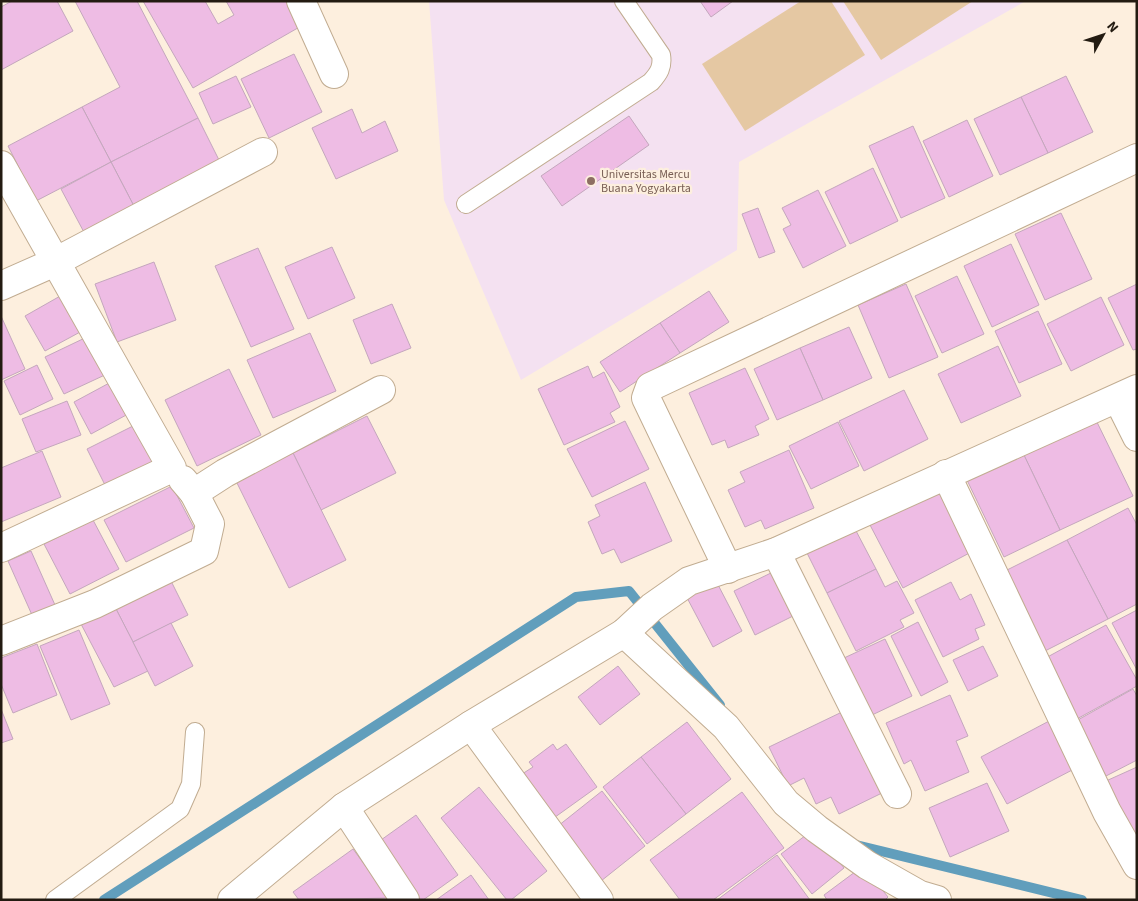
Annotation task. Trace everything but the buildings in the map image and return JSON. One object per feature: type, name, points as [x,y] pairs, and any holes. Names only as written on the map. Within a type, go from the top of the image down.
[{"type":"street","points":[[301,1],[334,74]]},
{"type":"street","points":[[1,286],[55,262],[264,152]]},
{"type":"street","points":[[728,569],[646,398],[650,387],[1137,158]]},
{"type":"street","points":[[1,165],[172,468],[194,493],[210,524],[204,552],[95,604],[1,641]]},
{"type":"street","points":[[194,493],[226,473],[381,390]]},
{"type":"street","points":[[232,900],[344,807],[471,725],[624,634],[652,607],[689,581],[776,552],[1127,394],[1137,437]]},
{"type":"street","points":[[1,548],[172,468]]},
{"type":"street","points":[[946,474],[1103,803],[1137,865]]},
{"type":"street","points":[[776,552],[897,794]]},
{"type":"street","points":[[624,634],[726,727],[786,803],[817,829],[867,865],[920,895],[937,900]]},
{"type":"street","points":[[471,725],[599,900]]},
{"type":"street","points":[[344,807],[405,900]]},
{"type":"lane","points":[[466,204],[651,82],[659,73],[662,63],[661,55],[624,1]]},
{"type":"lane","points":[[55,900],[180,809],[191,784],[195,732]]},
{"type":"shaded area","name":"Universitas Mercu Buana Yogyakarta","points":[[429,1],[1026,1],[739,162],[737,250],[521,380],[444,200]]},
{"type":"shaded area","points":[[801,1],[831,1],[865,55],[745,131],[702,64]]},
{"type":"shaded area","points":[[843,1],[973,1],[881,60]]},
{"type":"waterway","points":[[104,900],[576,597],[629,591],[720,705]]},
{"type":"waterway","points":[[852,844],[1082,900]]},
{"type":"place","name":"Universitas Mercu Buana Yogyakarta","points":[[591,181]]}]
